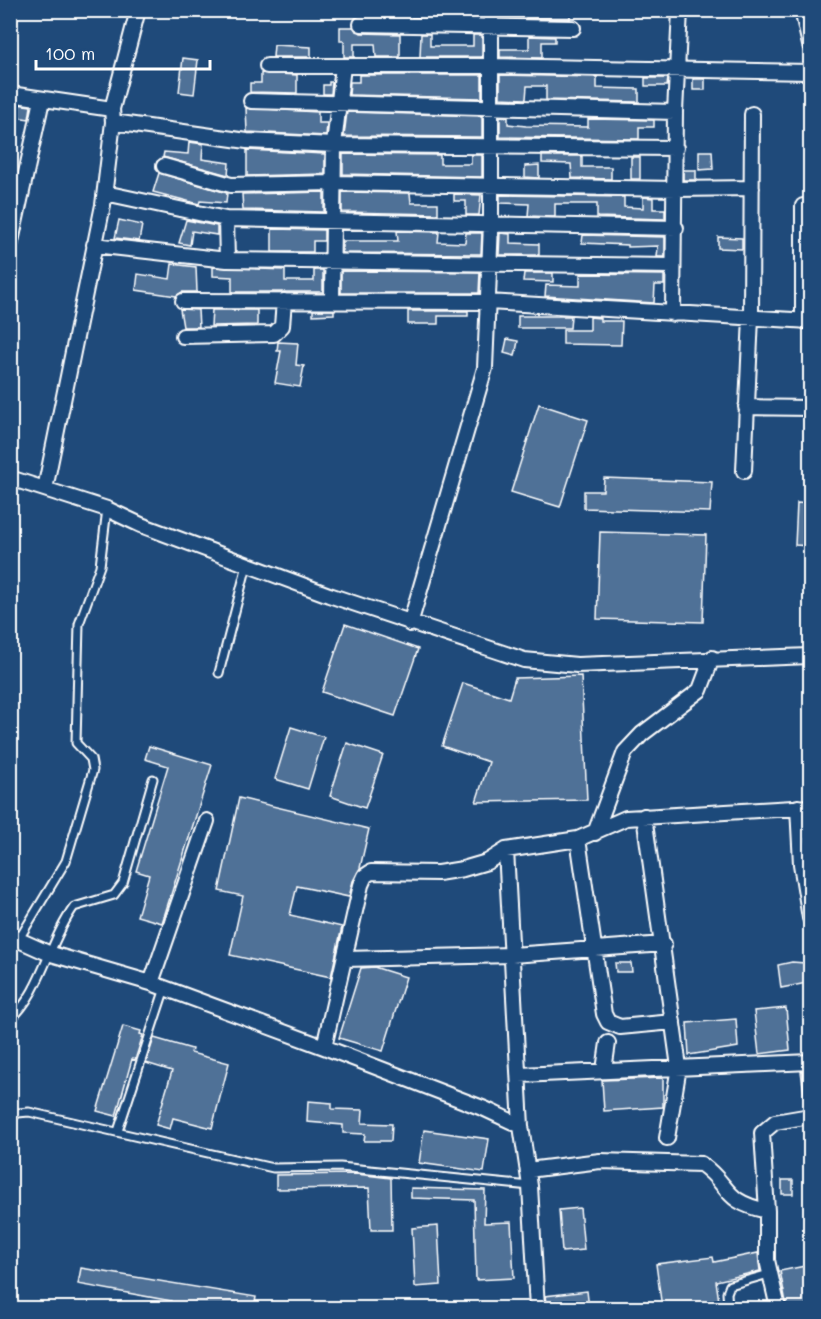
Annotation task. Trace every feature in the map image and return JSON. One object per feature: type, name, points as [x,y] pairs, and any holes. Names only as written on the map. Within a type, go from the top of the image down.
[{"type":"street","points":[[45,489],[105,193],[112,116],[138,10]]},
{"type":"street","points":[[410,624],[483,382],[489,302],[491,224],[489,146],[491,10]]},
{"type":"street","points":[[673,314],[676,228],[675,112],[680,10]]},
{"type":"street","points":[[802,10],[810,45]]},
{"type":"street","points":[[361,24],[573,28]]},
{"type":"street","points":[[267,66],[490,66],[810,72]]},
{"type":"street","points":[[332,299],[334,145],[343,66]]},
{"type":"street","points":[[10,94],[247,141],[334,145],[676,148]]},
{"type":"street","points":[[10,246],[42,100]]},
{"type":"street","points":[[251,101],[675,112]]},
{"type":"street","points":[[744,471],[751,318],[752,114]]},
{"type":"street","points":[[164,166],[231,185],[333,183],[676,189],[752,188]]},
{"type":"street","points":[[105,193],[226,219],[676,228]]},
{"type":"street","points":[[183,301],[332,299],[489,302],[807,321],[802,206]]},
{"type":"street","points":[[226,219],[227,260]]},
{"type":"street","points":[[94,245],[227,260],[489,262],[673,267]]},
{"type":"street","points":[[183,336],[274,334],[282,326],[284,301]]},
{"type":"street","points":[[746,407],[810,408]]},
{"type":"street","points":[[10,478],[106,509],[247,565],[410,624],[524,660],[577,665],[810,656]]},
{"type":"street","points":[[595,833],[625,752],[642,734],[700,690],[712,658]]},
{"type":"street","points":[[324,1047],[361,885],[365,876],[371,872],[438,873],[455,870],[487,862],[506,850],[578,839],[595,833],[611,823],[644,816],[804,807],[801,864],[810,918]]},
{"type":"street","points":[[644,816],[664,944],[679,1067],[667,1138]]},
{"type":"street","points":[[151,983],[207,821]]},
{"type":"street","points":[[578,839],[604,1014],[608,1022],[620,1027],[673,1022]]},
{"type":"street","points":[[506,850],[521,1126],[530,1185],[537,1308]]},
{"type":"street","points":[[15,937],[48,953],[151,983],[324,1047],[521,1126]]},
{"type":"street","points":[[345,959],[512,955],[664,944]]},
{"type":"street","points":[[604,1071],[608,1043]]},
{"type":"street","points":[[520,1075],[810,1062]]},
{"type":"street","points":[[778,1308],[769,1274],[766,1248],[767,1211],[762,1133],[775,1122],[810,1116]]},
{"type":"street","points":[[528,1170],[600,1161],[693,1162],[712,1172],[738,1203],[767,1211]]},
{"type":"lane","points":[[15,937],[66,861],[93,770],[91,759],[76,743],[78,640],[79,624],[100,566],[106,509]]},
{"type":"lane","points":[[219,673],[247,565]]},
{"type":"lane","points":[[10,1020],[33,992],[48,953],[74,908],[114,895],[123,883],[153,779]]},
{"type":"lane","points":[[118,1131],[165,988]]},
{"type":"lane","points":[[10,1118],[18,1113],[29,1112],[273,1168],[340,1167],[530,1185]]},
{"type":"lane","points":[[728,1308],[727,1293],[730,1285],[769,1274]]},
{"type":"building","points":[[407,10],[482,10],[482,17],[407,16]]},
{"type":"building","points":[[500,10],[570,10],[570,19],[500,18]]},
{"type":"building","points":[[340,27],[353,27],[361,33],[400,34],[400,57],[376,57],[375,44],[354,44],[354,57],[344,57],[344,41],[340,41]]},
{"type":"building","points":[[421,34],[430,34],[430,46],[473,46],[473,35],[482,35],[482,57],[420,57]]},
{"type":"building","points":[[529,36],[555,37],[555,42],[542,42],[542,58],[500,57],[500,49],[529,49]]},
{"type":"building","points":[[274,45],[311,47],[311,57],[273,57]]},
{"type":"building","points":[[183,58],[198,60],[194,94],[179,92]]},
{"type":"building","points":[[261,73],[297,75],[297,93],[250,92],[250,83],[261,83]]},
{"type":"building","points":[[359,75],[482,75],[482,98],[349,95],[350,82],[359,82]]},
{"type":"building","points":[[500,75],[597,77],[597,88],[639,89],[639,102],[546,100],[546,86],[527,86],[526,99],[500,98]]},
{"type":"building","points":[[645,78],[668,78],[667,86],[645,86]]},
{"type":"building","points":[[693,79],[705,79],[705,90],[693,90]]},
{"type":"building","points":[[329,82],[332,82],[331,94],[323,94],[323,85],[329,85]]},
{"type":"building","points":[[10,103],[31,106],[29,119],[10,116]]},
{"type":"building","points":[[246,108],[318,112],[318,123],[327,123],[326,136],[247,132]]},
{"type":"building","points":[[347,112],[482,116],[482,137],[344,136]]},
{"type":"building","points":[[500,116],[508,117],[508,124],[526,126],[588,127],[588,119],[654,120],[654,127],[639,127],[639,139],[500,137]]},
{"type":"building","points":[[189,142],[203,144],[202,159],[229,163],[228,175],[163,157],[164,152],[188,154]]},
{"type":"building","points":[[247,150],[325,154],[325,174],[247,176]]},
{"type":"building","points":[[699,151],[712,151],[713,169],[699,170]]},
{"type":"building","points":[[343,154],[440,155],[440,164],[471,164],[471,155],[482,155],[482,177],[343,174]]},
{"type":"building","points":[[542,156],[582,156],[582,167],[611,167],[611,179],[572,178],[571,164],[542,163]]},
{"type":"building","points":[[631,157],[640,157],[640,179],[631,179]]},
{"type":"building","points":[[539,165],[539,178],[525,177],[525,166]]},
{"type":"building","points":[[683,170],[696,170],[696,180],[683,180]]},
{"type":"building","points":[[159,173],[227,193],[226,203],[200,201],[199,204],[153,192]]},
{"type":"building","points":[[324,192],[324,212],[243,210],[242,194]]},
{"type":"building","points":[[342,192],[410,193],[411,203],[438,203],[438,214],[342,212]]},
{"type":"building","points":[[454,194],[481,195],[479,215],[466,215],[466,201],[454,201]]},
{"type":"building","points":[[500,195],[624,197],[624,207],[643,208],[643,197],[653,198],[653,209],[665,209],[665,219],[597,217],[597,204],[555,204],[555,217],[528,216],[529,204],[500,203]]},
{"type":"building","points":[[119,220],[142,225],[139,241],[115,238]]},
{"type":"building","points":[[186,220],[217,226],[217,235],[192,231],[190,245],[179,243]]},
{"type":"building","points":[[272,229],[324,230],[324,241],[313,241],[313,252],[272,252]]},
{"type":"building","points":[[397,231],[439,232],[438,242],[465,243],[466,233],[482,233],[481,254],[342,253],[342,241],[398,241]]},
{"type":"building","points":[[500,233],[510,234],[510,243],[539,244],[539,255],[499,255]]},
{"type":"building","points":[[583,235],[665,237],[665,257],[657,257],[658,246],[628,247],[628,245],[582,243]]},
{"type":"building","points":[[718,237],[742,238],[742,249],[718,248]]},
{"type":"building","points":[[172,264],[196,267],[197,292],[182,292],[176,296],[136,290],[138,274],[170,279]]},
{"type":"building","points":[[213,267],[285,270],[285,281],[314,281],[314,270],[323,270],[323,292],[232,292],[232,277],[213,276]]},
{"type":"building","points":[[341,271],[480,272],[479,293],[341,293]]},
{"type":"building","points":[[524,273],[553,273],[553,282],[523,281]]},
{"type":"building","points":[[580,274],[664,275],[664,285],[655,285],[654,303],[545,296],[546,285],[580,286]]},
{"type":"building","points":[[180,309],[198,310],[199,327],[183,327]]},
{"type":"building","points":[[212,310],[257,310],[257,325],[211,326]]},
{"type":"building","points":[[313,310],[334,310],[334,314],[313,315]]},
{"type":"building","points":[[408,311],[468,311],[468,316],[438,316],[438,324],[408,324]]},
{"type":"building","points":[[518,316],[571,316],[570,328],[518,328]]},
{"type":"building","points":[[590,317],[600,318],[600,321],[622,321],[621,345],[563,344],[563,330],[590,330]]},
{"type":"building","points":[[507,339],[518,341],[515,356],[504,353]]},
{"type":"building","points":[[278,342],[298,343],[296,365],[304,366],[300,387],[275,383],[281,351],[277,351]]},
{"type":"building","points":[[539,404],[588,420],[560,507],[511,492]]},
{"type":"building","points":[[604,478],[712,482],[710,512],[584,508],[584,491],[603,491]]},
{"type":"building","points":[[797,503],[810,504],[810,546],[795,545]]},
{"type":"building","points":[[600,532],[706,535],[703,622],[597,619]]},
{"type":"building","points":[[345,624],[418,649],[395,716],[322,692]]},
{"type":"building","points":[[581,676],[587,800],[476,802],[489,762],[442,746],[463,683],[509,698],[515,678]]},
{"type":"building","points":[[291,727],[324,737],[308,789],[275,779]]},
{"type":"building","points":[[347,743],[383,755],[365,808],[330,796]]},
{"type":"building","points":[[149,746],[212,765],[162,923],[137,916],[149,875],[136,871],[168,766],[145,759]]},
{"type":"building","points":[[239,798],[369,829],[360,868],[353,881],[349,897],[297,886],[290,915],[342,927],[331,977],[230,955],[243,896],[219,891]]},
{"type":"building","points":[[792,962],[805,963],[807,983],[781,988],[778,965]]},
{"type":"building","points":[[615,963],[631,963],[632,972],[616,972]]},
{"type":"building","points":[[374,967],[406,977],[383,1051],[339,1038],[361,968]]},
{"type":"building","points":[[786,1008],[790,1050],[759,1054],[754,1011]]},
{"type":"building","points":[[736,1019],[738,1047],[689,1055],[687,1023]]},
{"type":"building","points":[[123,1026],[141,1031],[140,1034],[143,1035],[135,1060],[132,1059],[116,1116],[97,1111]]},
{"type":"building","points":[[154,1038],[192,1049],[191,1053],[229,1063],[212,1128],[173,1118],[170,1129],[156,1125],[172,1071],[146,1063]]},
{"type":"building","points":[[801,1071],[810,1071],[810,1099],[805,1100]]},
{"type":"building","points":[[663,1078],[663,1107],[604,1111],[602,1080]]},
{"type":"building","points":[[308,1101],[332,1103],[332,1109],[363,1110],[362,1123],[392,1124],[391,1141],[364,1141],[365,1134],[343,1133],[343,1125],[307,1122]]},
{"type":"building","points":[[424,1130],[489,1139],[484,1172],[419,1163]]},
{"type":"building","points":[[356,1174],[391,1178],[392,1230],[371,1230],[369,1188],[276,1189],[276,1175]]},
{"type":"building","points":[[782,1180],[793,1180],[793,1194],[782,1194]]},
{"type":"building","points":[[411,1188],[485,1190],[484,1223],[511,1222],[514,1278],[476,1280],[474,1200],[411,1198]]},
{"type":"building","points":[[580,1208],[584,1250],[562,1252],[559,1210]]},
{"type":"building","points":[[438,1226],[441,1285],[415,1287],[412,1228]]},
{"type":"building","points":[[758,1253],[760,1271],[716,1281],[720,1308],[662,1308],[656,1264],[713,1257],[714,1262]]},
{"type":"building","points":[[810,1265],[810,1305],[787,1308],[780,1271]]},
{"type":"building","points":[[81,1268],[256,1297],[254,1308],[189,1308],[171,1305],[171,1301],[78,1284]]},
{"type":"building","points":[[587,1291],[589,1308],[547,1308],[545,1296]]}]
